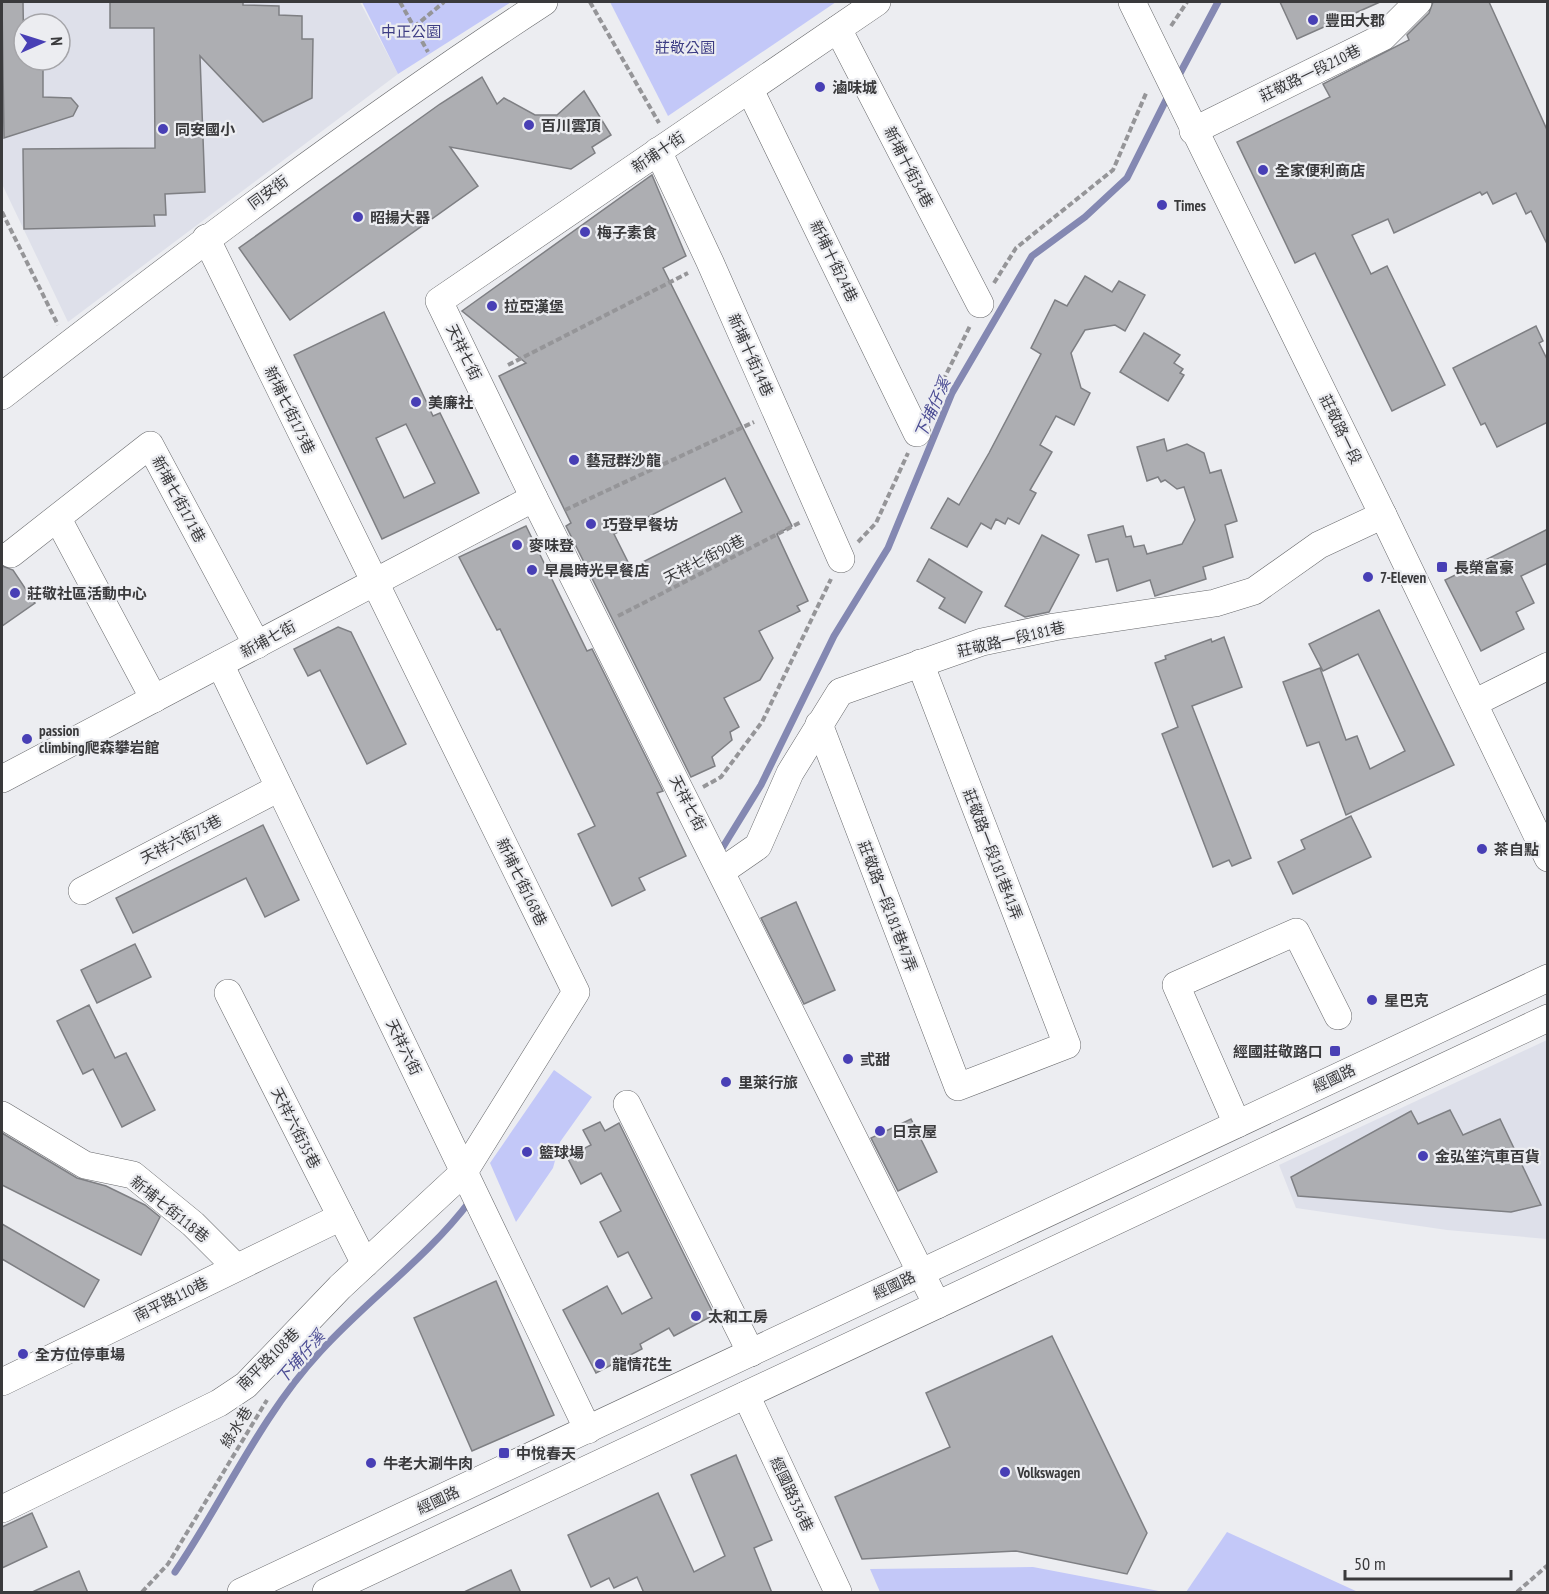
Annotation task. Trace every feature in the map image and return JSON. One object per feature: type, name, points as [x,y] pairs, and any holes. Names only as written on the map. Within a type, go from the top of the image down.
[{"type":"street","name":"同安街","points":[[2,396],[206,238],[438,71],[544,2]]},
{"type":"street","name":"新埔十街","points":[[439,301],[877,2]]},
{"type":"street","name":"莊敬路一段","points":[[1131,2],[1160,31],[1189,123],[1383,515],[1548,858]]},
{"type":"street","name":"莊敬路一段210巷","points":[[1189,123],[1383,37],[1418,2]]},
{"type":"street","name":"新埔十街34巷","points":[[838,29],[980,304]]},
{"type":"street","name":"新埔十街24巷","points":[[750,90],[917,433]]},
{"type":"street","name":"新埔十街14巷","points":[[664,147],[710,262],[841,560]]},
{"type":"street","name":"新埔七街173巷","points":[[206,238],[375,582]]},
{"type":"street","name":"天祥七街","points":[[439,301],[598,626],[937,1305]]},
{"type":"street","name":"新埔七街171巷","points":[[11,554],[150,445],[256,645]]},
{"type":"street","name":"新埔七街","points":[[2,779],[375,582],[540,509]]},
{"type":"street","name":"莊敬路一段181巷","points":[[716,860],[758,846],[790,773],[840,692],[982,642],[1054,627],[1215,603],[1254,591],[1319,545],[1383,515]]},
{"type":"street","points":[[58,519],[154,699]]},
{"type":"street","name":"新埔七街168巷","points":[[375,582],[576,992],[466,1177]]},
{"type":"street","name":"莊敬路一段181巷41弄","points":[[920,663],[1067,1045],[958,1087]]},
{"type":"street","name":"天祥六街","points":[[220,664],[588,1430]]},
{"type":"street","points":[[1474,703],[1548,666]]},
{"type":"street","name":"莊敬路一段181巷47弄","points":[[819,724],[958,1087]]},
{"type":"street","name":"天祥六街73巷","points":[[82,891],[279,788]]},
{"type":"street","points":[[1237,1124],[1176,985],[1296,932],[1338,1016]]},
{"type":"street","name":"經國路","points":[[241,1593],[1548,978]]},
{"type":"street","name":"天祥六街35巷","points":[[228,993],[365,1264]]},
{"type":"street","points":[[326,1593],[1548,1018]]},
{"type":"street","points":[[627,1104],[751,1353]]},
{"type":"street","name":"新埔七街118巷","points":[[2,1115],[84,1165],[133,1175],[193,1224],[236,1267]]},
{"type":"street","name":"南平路108巷","points":[[2,1509],[219,1403],[246,1385],[275,1352],[365,1264],[466,1177]]},
{"type":"street","name":"南平路110巷","points":[[2,1382],[341,1217]]},
{"type":"street","name":"經國路336巷","points":[[746,1395],[838,1593]]},
{"type":"path","points":[[400,2],[438,71]]},
{"type":"path","points":[[414,27],[444,2]]},
{"type":"path","points":[[590,2],[664,147]]},
{"type":"path","points":[[1160,31],[1187,2]]},
{"type":"path","points":[[2,212],[68,345]]},
{"type":"path","points":[[508,365],[710,262]]},
{"type":"path","points":[[540,509],[776,412]]},
{"type":"path","name":"天祥七街90巷","points":[[598,626],[820,513]]},
{"type":"path","name":"綠水巷","points":[[142,1593],[168,1564],[269,1397]]},
{"type":"path","points":[[1517,1593],[1548,1565]]},
{"type":"shaded area","name":"同安國小","points":[[2,2],[360,2],[398,74],[68,322],[2,184]]},
{"type":"shaded area","points":[[1547,1040],[1547,1239],[1447,1230],[1296,1208],[1279,1165]]},
{"type":"green space","name":"中正公園","points":[[362,2],[511,2],[398,74]]},
{"type":"green space","name":"莊敬公園","points":[[610,2],[836,2],[668,116]]},
{"type":"green space","name":"籃球場","points":[[554,1070],[592,1097],[560,1142],[553,1168],[516,1222],[490,1163]]},
{"type":"green space","points":[[1227,1532],[1358,1592],[1186,1592]]},
{"type":"green space","points":[[1033,1567],[1164,1592],[880,1592],[870,1569]]},
{"type":"building","points":[[2,2],[23,2],[23,12],[12,12],[12,72],[43,72],[43,97],[71,98],[78,106],[73,116],[4,138]]},
{"type":"building","points":[[110,2],[243,2],[243,5],[279,6],[279,15],[302,16],[302,39],[313,39],[312,98],[263,122],[200,56],[205,192],[165,194],[166,215],[154,215],[155,226],[24,229],[23,149],[155,148],[154,28],[110,28]]},
{"type":"building","name":"豐田大郡","points":[[1280,2],[1380,2],[1297,39]]},
{"type":"building","points":[[1433,2],[1489,2],[1548,132],[1548,246],[1531,211],[1526,214],[1516,193],[1493,204],[1487,192],[1482,195],[1480,192],[1394,233],[1388,219],[1352,235],[1371,274],[1387,266],[1445,385],[1392,411],[1315,253],[1295,263],[1237,142],[1330,97],[1323,84],[1409,40],[1407,35],[1429,13]]},
{"type":"building","name":"昭揚大器","points":[[482,77],[497,104],[504,98],[535,115],[557,115],[584,91],[611,135],[592,147],[595,153],[571,169],[450,147],[478,186],[290,320],[239,248],[440,104]]},
{"type":"building","points":[[652,175],[686,256],[663,268],[792,526],[777,534],[808,601],[797,606],[800,611],[759,631],[773,658],[760,680],[724,698],[739,727],[730,732],[732,740],[712,757],[715,766],[691,777],[566,526],[571,523],[499,376],[526,363],[462,311]],"holes":[[[725,478],[742,512],[631,568],[614,534]]]},
{"type":"building","points":[[1085,276],[1112,292],[1119,281],[1145,295],[1125,331],[1115,325],[1085,330],[1071,353],[1081,388],[1090,393],[1074,425],[1056,416],[1040,445],[1052,452],[1030,490],[1036,493],[1019,524],[1008,518],[1005,524],[996,519],[991,529],[981,523],[967,547],[931,528],[948,498],[959,505],[989,453],[1041,354],[1031,348],[1055,300],[1067,306]]},
{"type":"building","points":[[384,312],[433,416],[440,413],[479,493],[382,539],[294,355]],"holes":[[[406,424],[435,483],[404,498],[376,438]]]},
{"type":"building","points":[[1536,326],[1543,341],[1539,343],[1548,361],[1548,422],[1497,447],[1485,423],[1481,425],[1453,368]]},
{"type":"building","points":[[1144,333],[1180,355],[1174,363],[1183,369],[1180,373],[1184,375],[1168,401],[1120,372]]},
{"type":"building","points":[[1164,439],[1167,451],[1187,444],[1204,453],[1210,473],[1221,470],[1237,521],[1225,525],[1233,557],[1203,567],[1206,579],[1155,596],[1150,580],[1117,591],[1108,559],[1096,562],[1088,535],[1123,526],[1126,537],[1131,536],[1134,547],[1144,545],[1147,554],[1182,544],[1195,520],[1184,487],[1177,489],[1165,480],[1161,482],[1158,477],[1147,481],[1137,447]]},
{"type":"building","points":[[526,526],[587,651],[592,649],[663,791],[657,793],[686,856],[639,878],[645,890],[612,906],[578,834],[595,826],[500,629],[497,630],[459,557]]},
{"type":"building","points":[[1548,529],[1548,563],[1521,576],[1534,603],[1516,612],[1524,629],[1481,651],[1445,580]]},
{"type":"building","points":[[1042,535],[1079,555],[1049,612],[1025,617],[1005,606]]},
{"type":"building","points":[[929,559],[982,592],[965,623],[939,608],[945,598],[917,581]]},
{"type":"building","name":"莊敬社區活動中心","points":[[2,566],[13,570],[35,603],[2,626]]},
{"type":"building","points":[[1379,610],[1454,765],[1346,815],[1319,742],[1307,746],[1283,682],[1320,668],[1346,740],[1357,736],[1370,769],[1405,751],[1358,654],[1323,671],[1309,644]]},
{"type":"building","points":[[338,627],[351,632],[406,744],[367,764],[320,670],[308,676],[294,649]]},
{"type":"building","points":[[1224,637],[1242,687],[1192,706],[1251,858],[1232,866],[1229,860],[1213,867],[1162,734],[1178,727],[1155,663],[1166,659],[1165,656],[1211,639],[1212,642]]},
{"type":"building","points":[[1351,816],[1371,857],[1293,894],[1278,862],[1305,849],[1301,840]]},
{"type":"building","points":[[263,825],[299,900],[265,917],[246,878],[133,933],[116,898]]},
{"type":"building","points":[[796,902],[835,990],[804,1004],[761,918]]},
{"type":"building","points":[[135,944],[151,977],[97,1003],[81,970]]},
{"type":"building","points":[[89,1005],[115,1058],[126,1053],[155,1110],[122,1127],[93,1069],[83,1074],[57,1021]]},
{"type":"building","name":"金弘笙汽車百貨","points":[[1450,1110],[1463,1135],[1500,1119],[1541,1205],[1511,1212],[1298,1196],[1291,1177],[1411,1111],[1418,1124]]},
{"type":"building","points":[[911,1119],[937,1172],[898,1191],[871,1138]]},
{"type":"building","points":[[600,1122],[605,1131],[619,1123],[714,1315],[674,1336],[669,1328],[640,1344],[642,1349],[596,1373],[563,1310],[607,1286],[622,1314],[652,1298],[628,1252],[618,1257],[600,1222],[621,1211],[601,1173],[581,1184],[567,1157],[591,1145],[583,1130]]},
{"type":"building","points":[[2,1133],[77,1178],[106,1186],[145,1205],[160,1217],[141,1255],[2,1185]]},
{"type":"building","points":[[2,1224],[99,1280],[84,1307],[2,1259]]},
{"type":"building","points":[[496,1281],[554,1415],[472,1451],[414,1318]]},
{"type":"building","name":"Volkswagen","points":[[1052,1336],[1147,1533],[1127,1574],[1016,1551],[862,1559],[835,1497],[950,1447],[926,1393]]},
{"type":"building","points":[[736,1455],[772,1540],[754,1548],[772,1593],[644,1593],[637,1577],[614,1588],[609,1578],[591,1587],[568,1535],[658,1493],[694,1572],[725,1556],[691,1475]]},
{"type":"building","points":[[32,1513],[47,1547],[2,1568],[2,1527]]},
{"type":"building","points":[[511,1570],[521,1593],[462,1593]]},
{"type":"building","points":[[79,1571],[88,1593],[30,1593]]},
{"type":"waterway","name":"下埔仔溪","points":[[1177,79],[1218,2]]},
{"type":"waterway","name":"下埔仔溪","points":[[718,855],[761,785],[834,636],[888,548],[952,393],[1032,256],[1085,217],[1127,178],[1169,94]]},
{"type":"waterway","name":"下埔仔溪","points":[[175,1572],[261,1431],[299,1377],[338,1333],[435,1241],[470,1201]]},
{"type":"place","name":"豐田大郡","points":[[1313,20]]},
{"type":"place","name":"滷味城","points":[[820,87]]},
{"type":"place","name":"百川雲頂","points":[[529,125]]},
{"type":"place","name":"同安國小","points":[[163,129]]},
{"type":"place","name":"全家便利商店","points":[[1263,170]]},
{"type":"place","name":"Times","points":[[1162,205]]},
{"type":"place","name":"昭揚大器","points":[[358,217]]},
{"type":"place","name":"梅子素食","points":[[585,232]]},
{"type":"place","name":"拉亞漢堡","points":[[492,306]]},
{"type":"place","name":"美廉社","points":[[416,402]]},
{"type":"place","name":"藝冠群沙龍","points":[[574,460]]},
{"type":"place","name":"巧登早餐坊","points":[[591,524]]},
{"type":"place","name":"麥味登","points":[[517,545]]},
{"type":"place","name":"長榮富豪","points":[[1442,567]]},
{"type":"place","name":"早晨時光早餐店","points":[[532,570]]},
{"type":"place","name":"7-Eleven","points":[[1368,577]]},
{"type":"place","name":"莊敬社區活動中心","points":[[15,593]]},
{"type":"place","name":"passion climbing爬森攀岩館","points":[[27,739]]},
{"type":"place","name":"茶自點","points":[[1482,849]]},
{"type":"place","name":"星巴克","points":[[1372,1000]]},
{"type":"place","name":"經國莊敬路口","points":[[1335,1051]]},
{"type":"place","name":"弎甜","points":[[848,1059]]},
{"type":"place","name":"里萊行旅","points":[[726,1082]]},
{"type":"place","name":"日京屋","points":[[880,1131]]},
{"type":"place","name":"籃球場","points":[[527,1152]]},
{"type":"place","name":"金弘笙汽車百貨","points":[[1423,1156]]},
{"type":"place","name":"太和工房","points":[[696,1316]]},
{"type":"place","name":"全方位停車場","points":[[23,1354]]},
{"type":"place","name":"龍情花生","points":[[600,1364]]},
{"type":"place","name":"中悅春天","points":[[504,1453]]},
{"type":"place","name":"牛老大涮牛肉","points":[[371,1463]]},
{"type":"place","name":"Volkswagen","points":[[1005,1472]]}]
